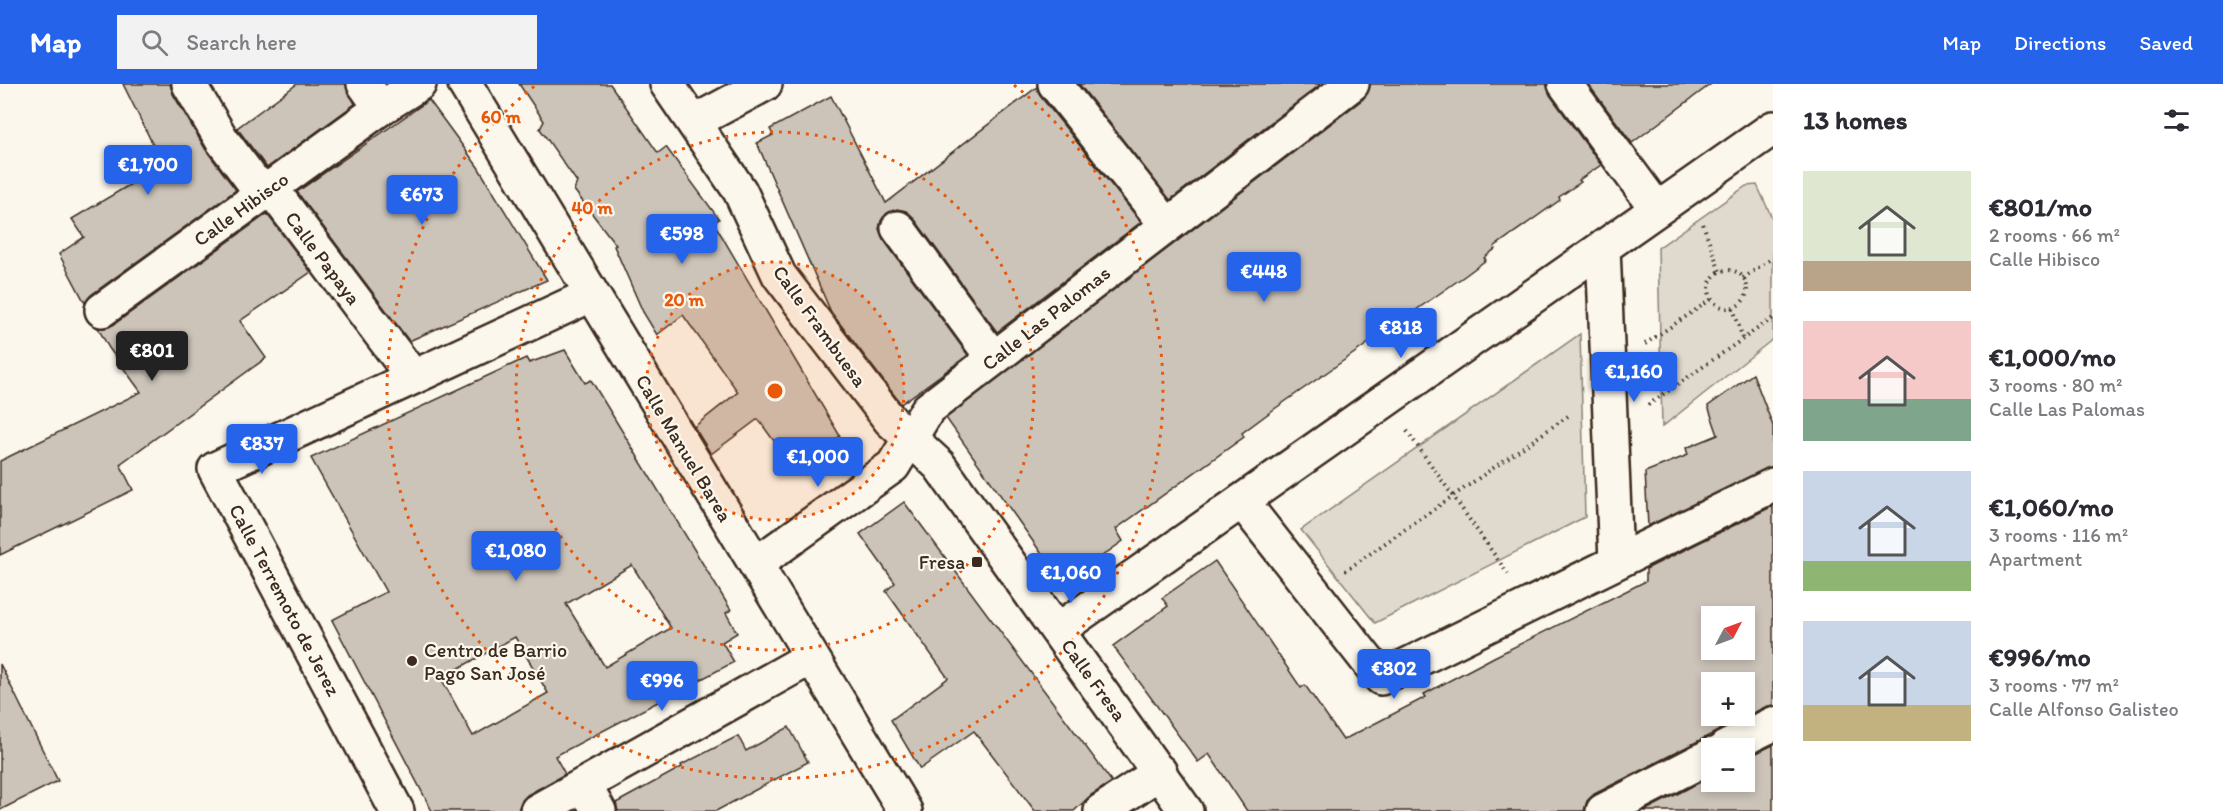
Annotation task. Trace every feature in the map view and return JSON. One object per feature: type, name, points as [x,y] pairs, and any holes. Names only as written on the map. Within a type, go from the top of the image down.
[{"type":"street","name":"Calle Papaya","points":[[189,84],[222,140],[252,180],[279,199],[412,378]]},
{"type":"street","name":"Calle Hibisco","points":[[102,310],[266,190],[372,96],[419,84]]},
{"type":"street","name":"Calle Manuel Barea","points":[[465,84],[756,564],[810,658],[905,811]]},
{"type":"street","name":"Calle Frambuesa","points":[[667,84],[740,191],[779,274],[890,420],[909,439]]},
{"type":"street","points":[[694,122],[765,84]]},
{"type":"street","points":[[1055,84],[1166,224]]},
{"type":"street","name":"Calle Las Palomas","points":[[756,564],[893,466],[928,409],[1166,224],[1352,84]]},
{"type":"street","points":[[1565,84],[1657,209]]},
{"type":"street","points":[[1058,630],[1773,129]]},
{"type":"street","points":[[898,228],[993,358]]},
{"type":"street","points":[[1603,248],[1616,561]]},
{"type":"street","name":"Calle Terremoto de Jerez","points":[[397,811],[215,469],[591,295]]},
{"type":"street","name":"Calle Fresa","points":[[909,439],[939,465],[1186,811]]},
{"type":"street","points":[[1242,501],[1382,678],[1773,485]]},
{"type":"street","points":[[537,811],[591,798],[810,658]]},
{"type":"street","points":[[1745,738],[1773,724]]},
{"type":"street","points":[[1603,811],[1701,761]]},
{"type":"street","points":[[1101,811],[1160,772]]},
{"type":"path","points":[[1690,186],[1719,272]]},
{"type":"path","points":[[1743,278],[1773,258]]},
{"type":"path","points":[[1733,271],[1743,278],[1746,296],[1733,308],[1720,307],[1712,299],[1709,287],[1714,276],[1719,272],[1733,271]]},
{"type":"path","points":[[1314,592],[1453,496],[1712,299]]},
{"type":"path","points":[[1733,308],[1743,339]]},
{"type":"path","points":[[1610,432],[1773,318]]},
{"type":"path","points":[[1386,400],[1530,604]]},
{"type":"shaded area","points":[[1757,185],[1773,220],[1773,339],[1662,427],[1658,248],[1746,186]]},
{"type":"shaded area","points":[[1580,334],[1585,517],[1375,623],[1301,530]]},
{"type":"building","points":[[123,84],[170,84],[173,94],[206,150],[236,190],[91,295],[85,303],[59,254],[84,237],[72,219],[163,165]]},
{"type":"building","points":[[297,84],[346,84],[355,104],[267,168],[237,128]]},
{"type":"building","points":[[519,84],[610,84],[658,153],[666,147],[719,219],[714,223],[840,436],[795,470],[758,419],[711,454],[694,427],[738,392],[683,315],[657,335],[643,312],[614,246],[616,245],[574,190],[577,182],[540,129],[544,121]]},
{"type":"building","points":[[1079,84],[1321,84],[1170,200]]},
{"type":"building","points":[[1370,84],[1547,84],[1550,95],[1601,165],[1559,197],[1560,200],[1494,247],[1495,249],[1484,258],[1486,260],[1273,410],[1242,433],[1244,437],[1116,529],[1123,541],[1063,584],[946,418],[1363,99]]},
{"type":"building","points":[[1588,84],[1711,84],[1632,143]]},
{"type":"building","points":[[1037,87],[1040,96],[1141,222],[997,332],[913,217],[906,211],[897,209],[887,213],[879,229],[883,239],[968,355],[901,404],[831,312],[757,143],[773,135],[770,129],[831,96],[886,203]]},
{"type":"building","points":[[429,100],[478,167],[547,280],[409,341],[297,192]]},
{"type":"building","points":[[267,214],[311,272],[240,321],[266,358],[120,464],[133,490],[0,555],[0,461],[141,392],[109,348],[98,328],[113,325]]},
{"type":"building","points":[[565,350],[585,383],[591,380],[731,610],[726,613],[737,633],[722,642],[734,662],[555,756],[565,774],[527,795],[518,811],[432,811],[332,620],[386,592],[311,458],[526,358],[529,363]],"holes":[[[632,565],[671,628],[605,667],[566,604]],[[515,637],[548,693],[473,736],[441,678]]]},
{"type":"building","points":[[1753,374],[1773,426],[1773,466],[1648,526],[1645,472],[1688,455],[1686,448],[1718,435],[1708,406]]},
{"type":"building","points":[[904,502],[1112,782],[1091,795],[1074,811],[1035,811],[974,731],[920,769],[891,720],[948,678],[886,591],[895,583],[860,534]]},
{"type":"building","points":[[1773,506],[1773,705],[1755,712],[1755,672],[1701,672],[1701,726],[1728,726],[1594,794],[1587,801],[1584,811],[1247,811],[1209,754],[1198,762],[1113,646],[1168,606],[1162,598],[1215,561],[1301,688],[1305,685],[1343,740],[1426,697],[1424,694],[1494,657],[1646,581],[1646,569]]},
{"type":"building","points":[[0,664],[58,781],[0,810]]},
{"type":"building","points":[[789,727],[808,762],[716,811],[618,811],[616,803],[682,767],[681,765],[738,736],[746,751]]},
{"type":"building","points":[[1773,745],[1773,811],[1644,811],[1701,782],[1701,792],[1755,792],[1755,754]]},
{"type":"place","name":"Fresa","points":[[977,562]]},
{"type":"place","name":"Centro de Barrio Pago San José","points":[[412,661]]}]
